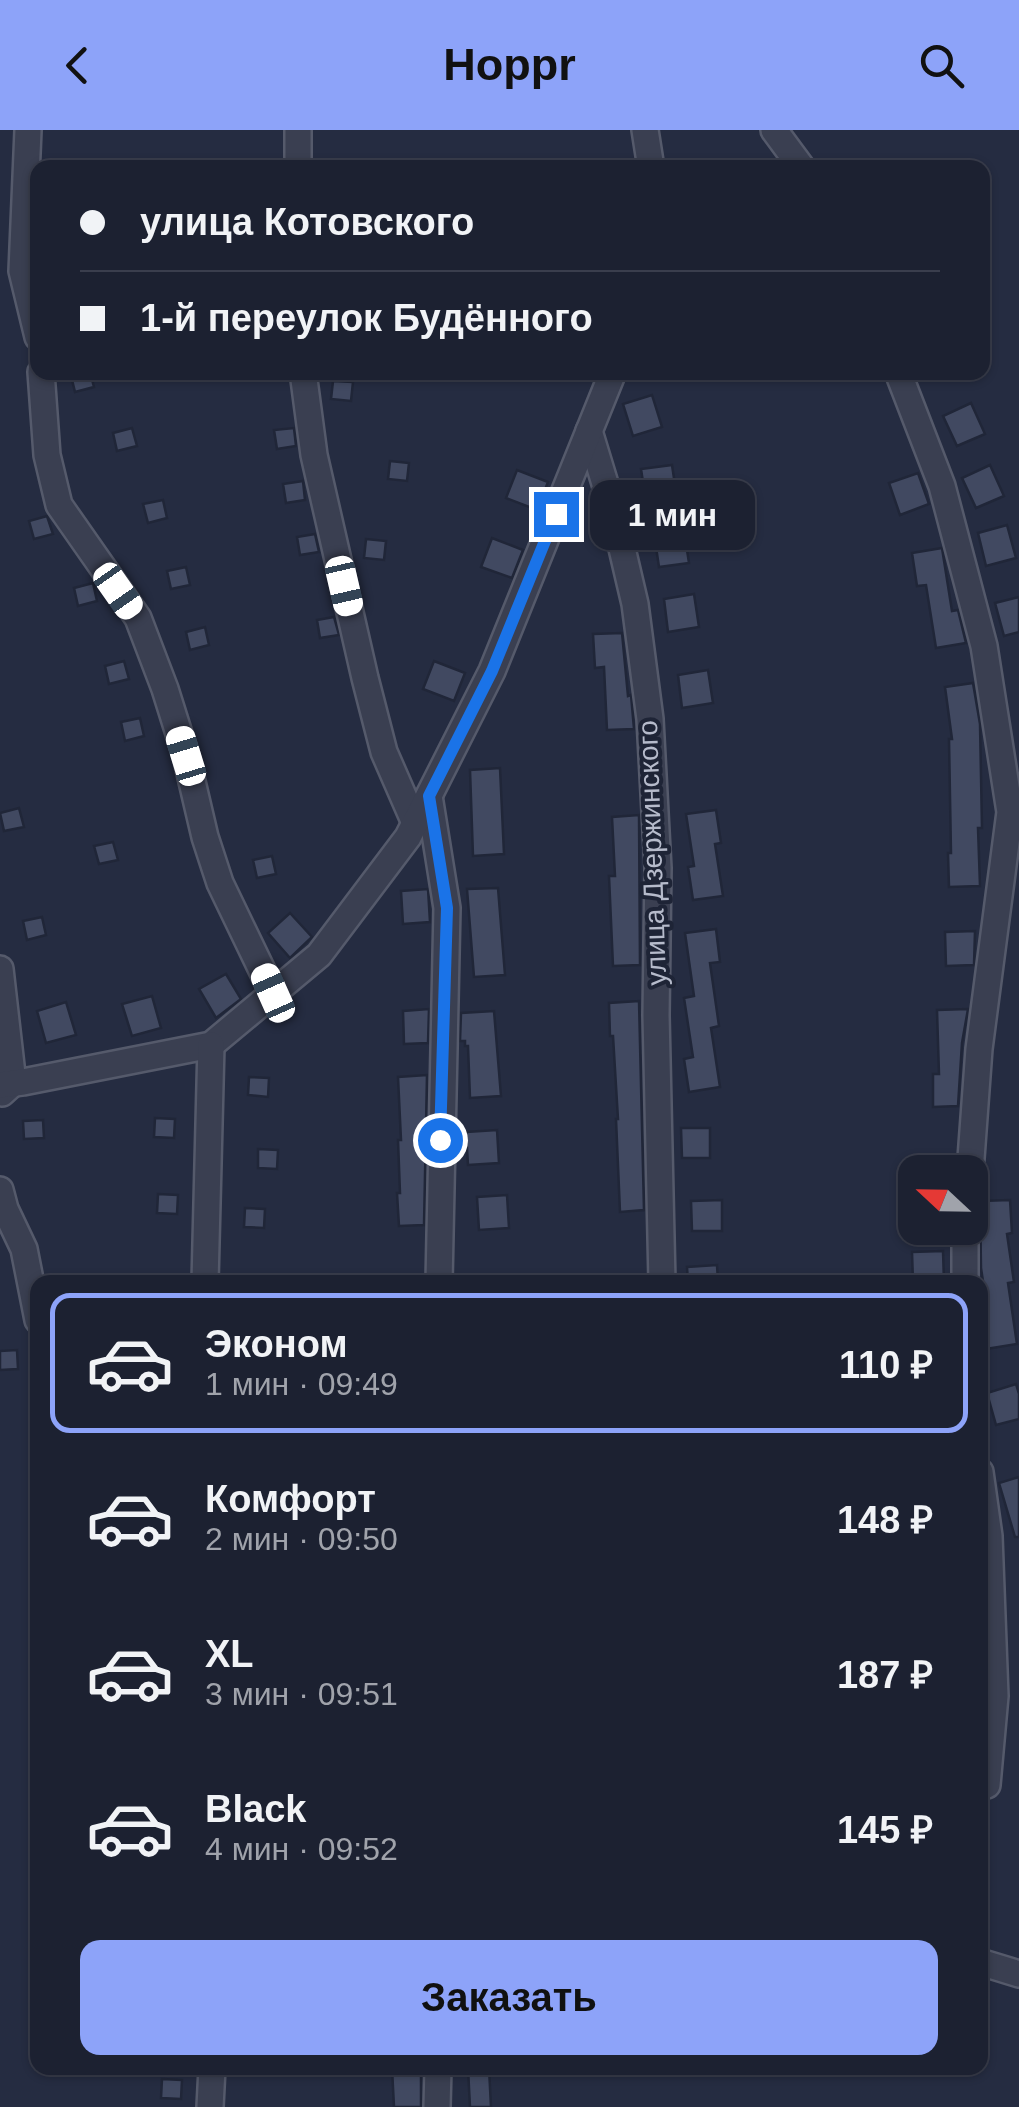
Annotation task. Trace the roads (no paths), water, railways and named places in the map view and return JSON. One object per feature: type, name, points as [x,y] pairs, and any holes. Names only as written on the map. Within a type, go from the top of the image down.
[{"type":"street","points":[[28,130],[22,271],[30,301]]},
{"type":"street","points":[[298,130],[298,160]]},
{"type":"street","points":[[645,130],[650,160]]},
{"type":"street","points":[[774,130],[796,160]]},
{"type":"street","points":[[42,380],[47,455],[59,505],[138,618],[166,689],[220,883],[273,993]]},
{"type":"street","points":[[304,380],[314,456],[365,678],[384,752],[415,823]]},
{"type":"street","points":[[0,969],[4,1088],[211,1045],[319,955],[408,837],[429,796],[492,671],[610,380]]},
{"type":"street","points":[[901,380],[942,486],[984,646],[1010,812],[979,1049],[971,1155]]},
{"type":"street","name":"улица Дзержинского","points":[[589,431],[613,510],[634,604],[650,719],[658,868],[656,1014],[662,1275]]},
{"type":"street","points":[[429,796],[447,908],[439,1275]]},
{"type":"street","points":[[205,1275],[211,1045]]},
{"type":"street","points":[[0,1190],[24,1249],[30,1279]]},
{"type":"street","points":[[964,1275],[965,1245]]},
{"type":"street","points":[[988,1523],[996,1696],[988,1775]]},
{"type":"street","points":[[988,1964],[1019,1974]]},
{"type":"street","points":[[210,2107],[212,2075]]},
{"type":"street","points":[[437,2107],[438,2075]]}]
